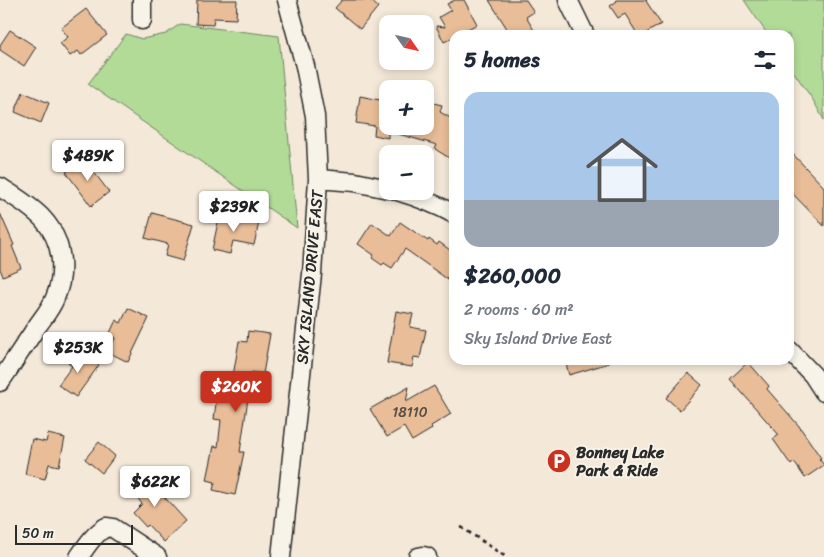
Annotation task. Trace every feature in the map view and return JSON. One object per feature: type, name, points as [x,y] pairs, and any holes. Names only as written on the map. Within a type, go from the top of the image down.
[{"type":"street","points":[[142,0],[142,20]]},
{"type":"street","name":"SKY ISLAND DRIVE EAST","points":[[281,557],[312,274],[318,179],[314,116],[305,66],[287,0]]},
{"type":"street","points":[[568,0],[583,30]]},
{"type":"street","points":[[318,179],[355,182],[379,187]]},
{"type":"street","points":[[0,187],[44,220],[60,252],[62,270],[54,300],[0,382]]},
{"type":"street","points":[[423,200],[449,212]]},
{"type":"street","points":[[794,355],[813,376],[824,392]]},
{"type":"street","points":[[80,557],[90,541],[98,532],[106,527],[113,528],[157,557]]},
{"type":"street","points":[[418,557],[426,557]]},
{"type":"path","points":[[462,527],[506,557]]},
{"type":"green space","points":[[744,0],[824,0],[824,120],[794,72],[794,30],[765,30]]},
{"type":"green space","points":[[180,24],[279,36],[297,228],[88,84],[126,34],[142,39],[166,34]]},
{"type":"building","points":[[197,0],[237,0],[236,19],[214,18],[213,25],[196,24]]},
{"type":"building","points":[[342,0],[370,0],[378,7],[360,29],[335,8]]},
{"type":"building","points":[[455,0],[464,0],[477,24],[466,30],[449,30],[449,40],[444,42],[436,26],[445,27],[439,17],[451,10],[447,4]]},
{"type":"building","points":[[489,0],[526,0],[534,12],[526,17],[534,30],[508,30]]},
{"type":"building","points":[[647,0],[661,24],[651,30],[635,30],[625,14],[618,18],[610,6],[617,1]]},
{"type":"building","points":[[86,9],[107,35],[81,55],[78,51],[70,56],[60,43],[68,37],[61,28]]},
{"type":"building","points":[[10,30],[36,47],[24,66],[0,50],[0,45]]},
{"type":"building","points":[[23,92],[49,103],[41,123],[15,112]]},
{"type":"building","points":[[360,96],[379,100],[379,135],[388,135],[388,138],[374,135],[375,126],[356,123]]},
{"type":"building","points":[[434,103],[442,105],[440,112],[449,117],[449,158],[435,149],[437,145],[402,135],[434,135]]},
{"type":"building","points":[[794,155],[824,187],[824,226],[794,195]]},
{"type":"building","points":[[84,159],[109,192],[91,206],[66,172]]},
{"type":"building","points":[[0,213],[14,245],[12,246],[21,268],[3,276],[0,269]]},
{"type":"building","points":[[152,213],[194,224],[183,261],[165,256],[168,244],[145,238]]},
{"type":"building","points":[[220,213],[259,222],[254,245],[233,241],[230,254],[212,250]]},
{"type":"building","points":[[400,222],[428,241],[429,239],[437,245],[439,242],[449,249],[449,280],[405,249],[392,268],[384,263],[382,265],[372,258],[374,255],[358,244],[372,223],[391,236]]},
{"type":"building","points":[[128,308],[149,318],[128,362],[108,352],[115,338],[109,335],[116,320],[121,323]]},
{"type":"building","points":[[396,311],[413,314],[410,327],[426,330],[420,358],[414,357],[412,367],[387,363]]},
{"type":"building","points":[[248,331],[270,334],[263,374],[252,372],[240,452],[244,452],[235,495],[213,490],[215,482],[207,480],[214,446],[218,447],[221,420],[214,419],[217,395],[223,396],[225,381],[232,382],[239,341],[247,342]]},
{"type":"building","points":[[78,350],[99,365],[76,397],[58,385],[72,366],[68,363]]},
{"type":"building","points":[[566,365],[602,365],[569,375]]},
{"type":"building","points":[[745,365],[751,365],[769,386],[767,389],[799,426],[824,465],[805,478],[794,462],[791,465],[773,439],[779,435],[730,379]]},
{"type":"building","points":[[688,373],[702,385],[680,410],[666,398]]},
{"type":"building","points":[[434,386],[451,414],[431,426],[432,429],[412,441],[404,427],[387,437],[370,409],[409,387],[406,402]]},
{"type":"building","points":[[48,434],[65,438],[59,466],[49,464],[45,479],[25,474],[32,439],[46,442]]},
{"type":"building","points":[[99,442],[115,456],[102,473],[85,459]]},
{"type":"building","points":[[142,471],[186,521],[164,542],[133,513],[142,504],[126,483]]},
{"type":"place","name":"Bonney Lake Park & Ride","points":[[559,461]]}]
